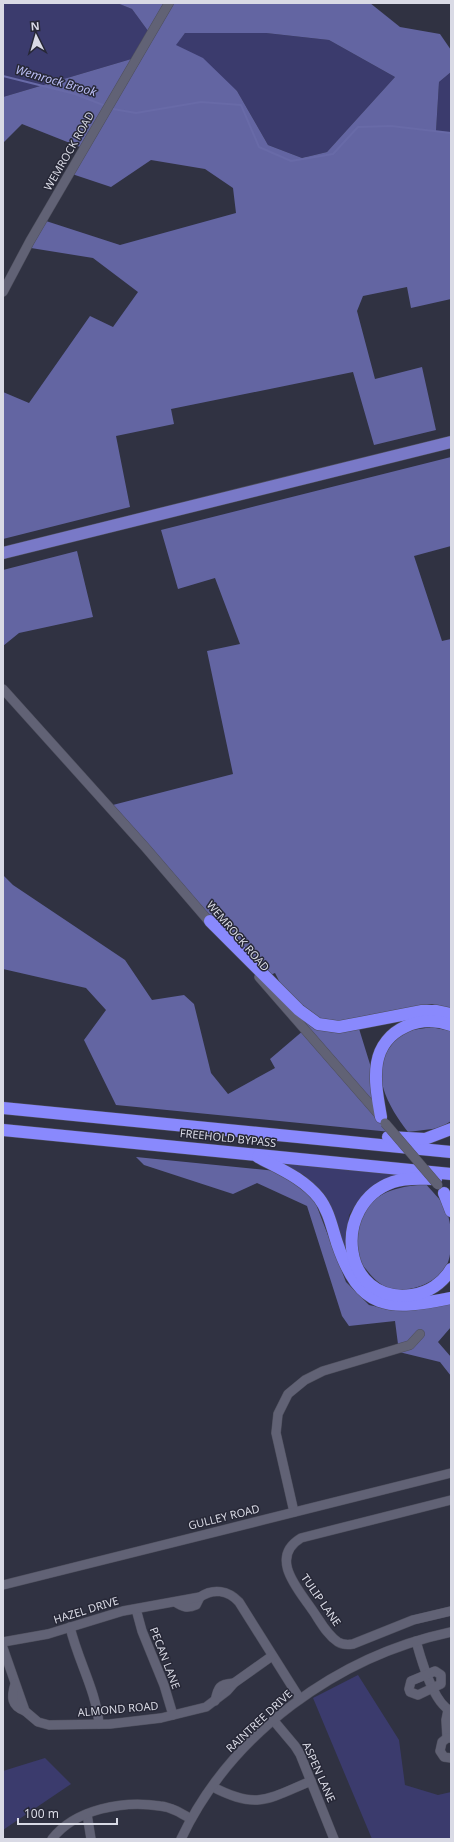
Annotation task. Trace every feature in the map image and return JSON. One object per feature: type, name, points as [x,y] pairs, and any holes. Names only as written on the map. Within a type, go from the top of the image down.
[{"type":"highway","points":[[210,921],[299,1010],[318,1024],[339,1027],[422,1011],[437,1011],[451,1014]]},
{"type":"highway","points":[[383,1120],[377,1095],[376,1070],[378,1057],[387,1041],[399,1030],[417,1022],[432,1021],[451,1025]]},
{"type":"highway","name":"FREEHOLD BYPASS","points":[[3,1108],[451,1152]]},
{"type":"highway","points":[[273,1135],[358,1136],[425,1139],[451,1129]]},
{"type":"highway","name":"FREEHOLD BYPASS","points":[[3,1130],[254,1155],[315,1159],[451,1174]]},
{"type":"highway","points":[[254,1155],[295,1176],[311,1188],[320,1198],[328,1214],[346,1269],[354,1281],[364,1291],[380,1301],[398,1305],[412,1305],[451,1298]]},
{"type":"highway","points":[[451,1180],[407,1179],[393,1182],[382,1187],[372,1195],[362,1207],[352,1226],[350,1242],[352,1254],[361,1274],[370,1284],[387,1293],[401,1296],[422,1293],[439,1284],[451,1269]]},
{"type":"highway","points":[[444,1193],[451,1211]]},
{"type":"main road","points":[[3,553],[451,442]]},
{"type":"street","name":"WEMROCK ROAD","points":[[3,292],[30,241],[169,3]]},
{"type":"street","name":"WEMROCK ROAD","points":[[3,689],[210,921],[383,1120],[444,1193]]},
{"type":"street","points":[[294,1512],[276,1433],[278,1414],[288,1394],[305,1380],[323,1371],[410,1345],[420,1334]]},
{"type":"street","name":"GULLEY ROAD","points":[[3,1585],[451,1473]]},
{"type":"street","name":"TULIP LANE","points":[[451,1500],[301,1538],[292,1545],[289,1550],[286,1563],[290,1576],[330,1635],[342,1644],[353,1644],[413,1620],[451,1611]]},
{"type":"street","name":"HAZEL DRIVE","points":[[3,1642],[48,1634],[136,1609],[200,1597],[207,1592],[222,1591],[232,1596],[239,1602],[300,1699]]},
{"type":"street","name":"PECAN LANE","points":[[136,1609],[142,1632],[164,1684],[173,1716]]},
{"type":"street","points":[[70,1627],[77,1654],[94,1694],[99,1724]]},
{"type":"street","name":"RAINTREE DRIVE","points":[[181,1839],[192,1818],[213,1787],[243,1750],[300,1699],[359,1663],[416,1641],[451,1632]]},
{"type":"street","points":[[416,1641],[426,1674],[433,1688],[450,1711],[446,1720],[449,1738],[442,1742],[440,1750],[444,1757],[451,1758]]},
{"type":"street","name":"ALMOND ROAD","points":[[3,1648],[15,1684],[20,1693],[25,1711],[38,1722],[49,1725],[99,1724],[173,1716],[206,1707],[215,1701],[234,1683],[272,1656]]},
{"type":"street","points":[[435,1671],[442,1677],[441,1684],[433,1688],[418,1695],[410,1692],[409,1684],[411,1681],[435,1671]]},
{"type":"street","name":"ASPEN LANE","points":[[274,1721],[295,1746],[311,1780],[334,1839]]},
{"type":"street","points":[[213,1787],[227,1794],[254,1801],[266,1799],[311,1780]]},
{"type":"street","points":[[52,1839],[66,1824],[87,1814],[115,1806],[152,1805],[169,1808],[192,1818]]},
{"type":"street","points":[[87,1814],[91,1839]]},
{"type":"shaded area","points":[[3,3],[117,3],[132,9],[151,35],[138,57],[3,97]]},
{"type":"shaded area","points":[[117,3],[370,3],[400,27],[440,34],[451,50],[451,72],[439,82],[436,131],[451,133],[451,299],[411,308],[407,287],[363,296],[357,311],[375,379],[422,367],[436,430],[374,445],[353,372],[171,409],[174,424],[116,436],[130,507],[3,539],[3,392],[29,403],[90,316],[113,327],[138,292],[93,258],[31,248],[46,221],[120,245],[236,213],[233,188],[205,169],[151,160],[111,187],[72,174],[85,149],[22,124],[3,143],[3,97],[138,57],[151,35],[132,9]],"holes":[[[185,33],[266,33],[329,40],[395,77],[327,152],[302,158],[268,145],[237,91],[203,58],[176,45]]]},
{"type":"shaded area","points":[[185,33],[266,33],[329,40],[395,77],[327,152],[302,158],[268,145],[237,91],[175,45]]},
{"type":"shaded area","points":[[451,72],[451,133],[436,131],[439,82]]},
{"type":"shaded area","points":[[451,457],[451,546],[414,556],[442,641],[451,639],[451,1011],[432,1004],[356,1019],[391,1132],[116,1105],[84,1040],[106,1010],[86,988],[3,969],[3,875],[13,885],[125,960],[152,1000],[184,995],[194,1004],[211,1073],[228,1094],[275,1068],[270,1059],[304,1030],[275,973],[261,979],[105,807],[233,774],[207,651],[240,644],[215,578],[178,589],[161,530]]},
{"type":"shaded area","points":[[77,551],[93,617],[19,633],[3,646],[3,570]]},
{"type":"shaded area","points":[[431,1027],[451,1031],[451,1121],[440,1128],[408,1132],[394,1112],[388,1100],[381,1077],[382,1066],[385,1054],[401,1035],[410,1031]]},
{"type":"shaded area","points":[[136,1157],[296,1173],[314,1199],[346,1282],[369,1305],[398,1311],[451,1302],[451,1327],[438,1342],[451,1357],[451,1376],[440,1362],[399,1352],[395,1321],[349,1326],[342,1316],[307,1206],[257,1183],[233,1194],[144,1165]]},
{"type":"shaded area","points":[[281,1163],[403,1173],[375,1184],[358,1201],[349,1215],[345,1251],[321,1192],[304,1175]]},
{"type":"shaded area","points":[[426,1184],[441,1202],[448,1214],[451,1230],[450,1257],[444,1270],[425,1284],[401,1290],[386,1287],[372,1277],[356,1257],[354,1244],[359,1222],[370,1203],[386,1192]]},
{"type":"shaded area","points":[[358,1675],[399,1740],[405,1785],[438,1795],[451,1792],[451,1839],[372,1839],[313,1698]]},
{"type":"shaded area","points":[[45,1758],[71,1784],[3,1830],[3,1771]]},
{"type":"waterway","name":"Wemrock Brook","points":[[3,76],[75,94],[103,105]]},
{"type":"waterway","name":"Wemrock Brook","points":[[113,109],[136,113],[201,102],[241,105],[259,147],[291,161],[333,154],[358,127],[391,126],[451,133]]}]
